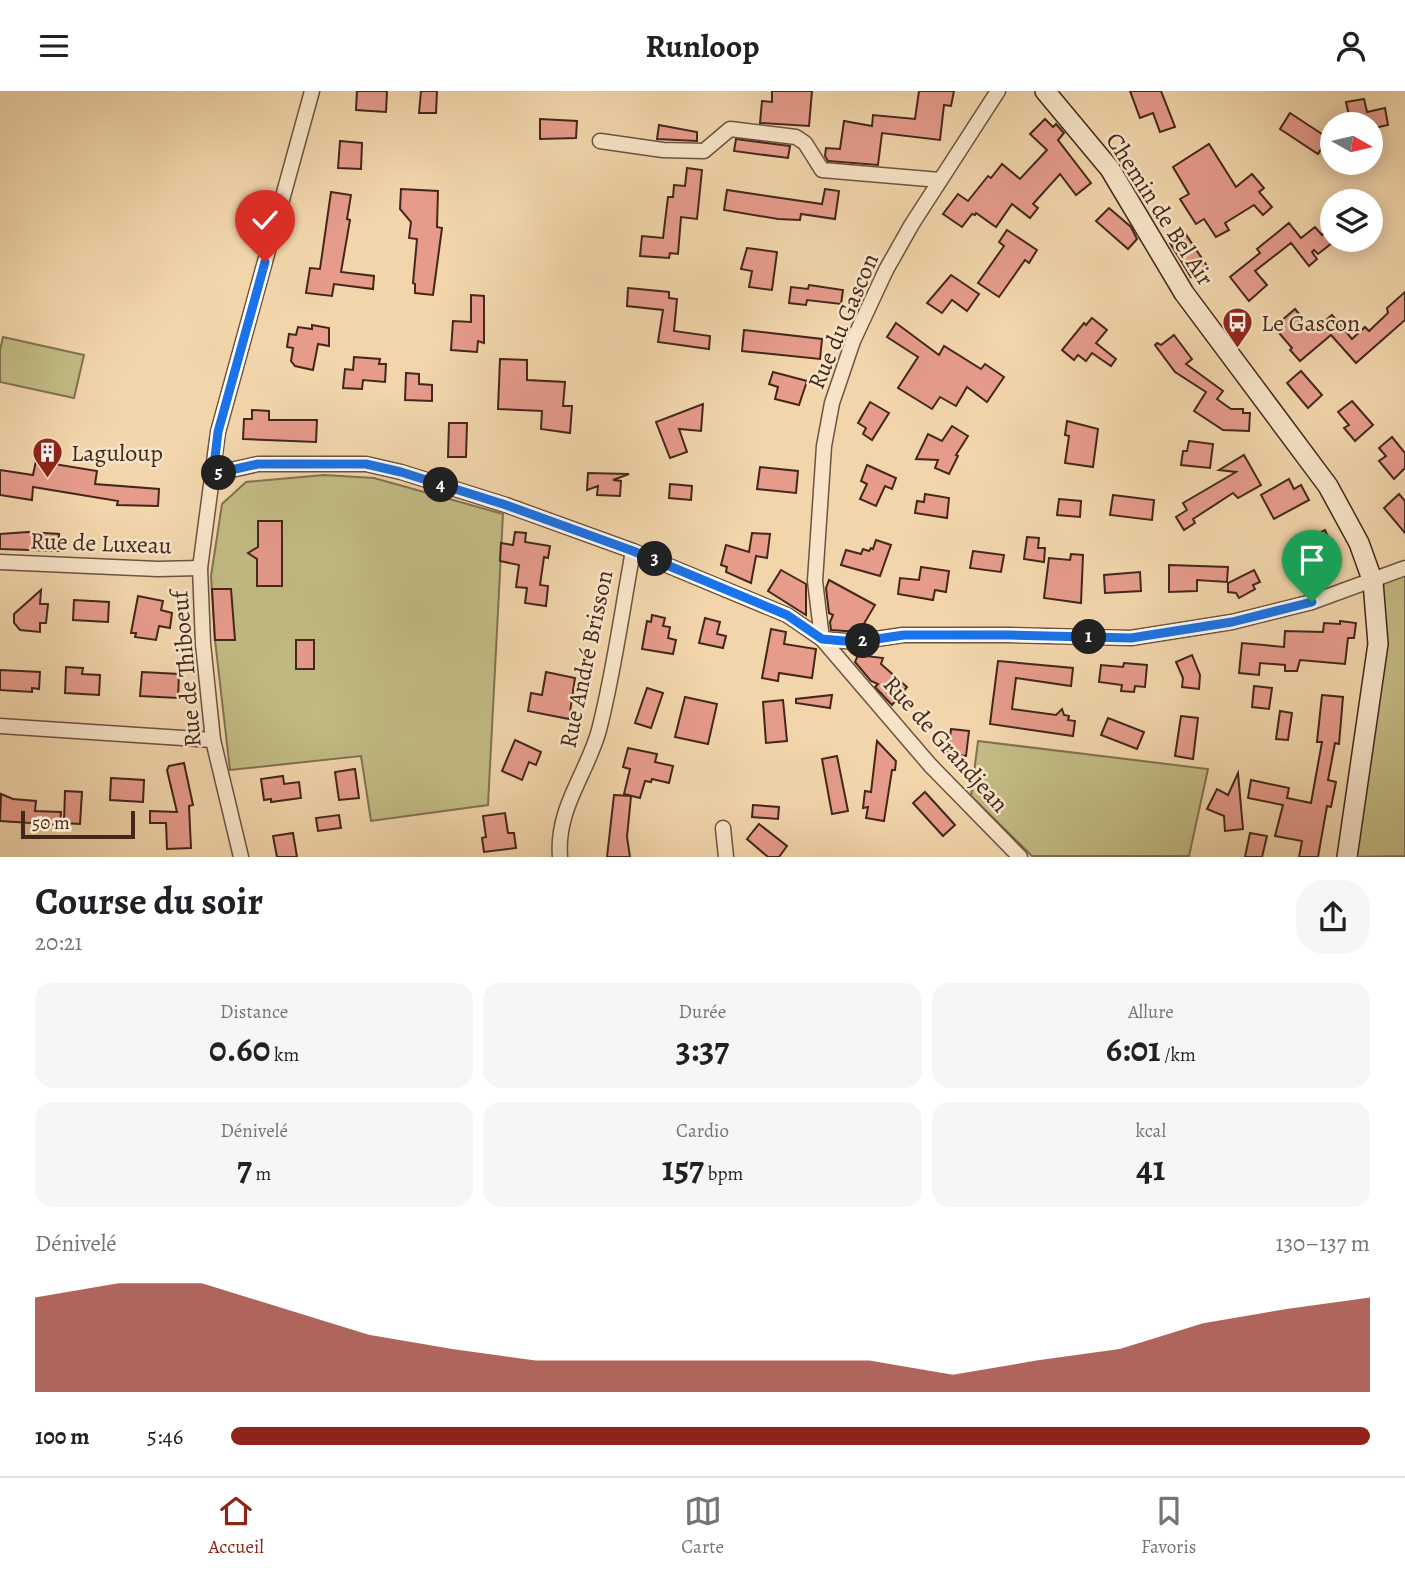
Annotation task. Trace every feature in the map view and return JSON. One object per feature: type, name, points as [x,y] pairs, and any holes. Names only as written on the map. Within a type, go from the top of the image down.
[{"type":"street","name":"Rue de Thiboeuf","points":[[241,856],[213,740],[200,568],[218,432],[312,91]]},
{"type":"street","name":"Rue du Gascon","points":[[822,639],[815,581],[824,446],[832,403],[853,341],[886,270],[998,91]]},
{"type":"street","name":"Chemin de Bel Air","points":[[1045,91],[1110,169],[1184,293],[1319,471],[1359,543],[1373,582],[1378,616],[1378,645],[1346,856]]},
{"type":"street","points":[[600,141],[663,150],[704,151],[730,129],[796,137],[805,143],[822,170],[940,180]]},
{"type":"street","name":"Rue de Grandjean","points":[[213,474],[258,464],[366,464],[506,505],[633,551],[787,615],[822,639],[930,765],[1020,856]]},
{"type":"street","name":"Rue André Brisson","points":[[560,856],[567,801],[585,767],[599,729],[633,551]]},
{"type":"street","name":"Rue de Luxeau","points":[[0,562],[158,569],[200,568]]},
{"type":"street","points":[[822,639],[856,642],[904,635],[1131,638],[1232,622],[1312,602],[1373,582],[1405,568]]},
{"type":"street","points":[[0,726],[213,740]]},
{"type":"street","points":[[723,828],[726,856]]},
{"type":"shaded area","points":[[3,337],[84,355],[74,398],[0,382],[0,350]]},
{"type":"shaded area","points":[[324,475],[374,478],[503,514],[488,805],[371,821],[361,756],[230,770],[215,640],[211,576],[222,504],[246,482]]},
{"type":"shaded area","points":[[1405,568],[1405,856],[1347,857],[1378,644],[1373,582]]},
{"type":"shaded area","points":[[978,741],[1208,769],[1189,856],[1032,856],[971,796]]},
{"type":"building","points":[[357,91],[387,91],[386,112],[356,110]]},
{"type":"building","points":[[421,91],[437,91],[436,113],[419,113]]},
{"type":"building","points":[[772,91],[812,91],[809,126],[760,123],[762,101],[772,102]]},
{"type":"building","points":[[919,91],[954,91],[951,106],[944,105],[940,140],[882,133],[878,165],[828,161],[825,156],[826,148],[840,149],[844,121],[872,126],[873,115],[915,119]]},
{"type":"building","points":[[1130,91],[1161,91],[1175,127],[1160,132],[1153,113],[1140,118]]},
{"type":"building","points":[[1364,99],[1367,112],[1348,112],[1346,102]]},
{"type":"building","points":[[1385,108],[1388,125],[1383,126],[1383,112],[1367,112]]},
{"type":"building","points":[[1290,113],[1320,133],[1320,151],[1318,154],[1280,129]]},
{"type":"building","points":[[540,119],[577,121],[576,138],[540,139]]},
{"type":"building","points":[[1045,119],[1053,127],[1056,124],[1064,133],[1058,140],[1091,183],[1076,195],[1060,174],[1033,204],[1038,208],[1030,218],[1012,204],[996,227],[976,213],[972,214],[962,227],[943,214],[958,194],[968,201],[988,176],[991,178],[1002,164],[1020,179],[1047,150],[1030,134]]},
{"type":"building","points":[[659,125],[697,132],[697,141],[657,139]]},
{"type":"building","points":[[736,139],[790,146],[788,158],[734,151]]},
{"type":"building","points":[[340,141],[362,143],[361,169],[338,168]]},
{"type":"building","points":[[1209,144],[1236,187],[1252,174],[1264,188],[1259,192],[1272,207],[1263,215],[1254,205],[1225,223],[1229,230],[1216,237],[1204,219],[1196,224],[1180,199],[1189,194],[1173,167]]},
{"type":"building","points":[[687,168],[702,170],[697,219],[681,217],[678,254],[670,253],[669,258],[640,256],[642,236],[663,238],[668,197],[673,197],[674,185],[685,186]]},
{"type":"building","points":[[401,189],[438,191],[437,227],[442,228],[433,295],[415,293],[413,283],[417,239],[409,238],[411,222],[400,209]]},
{"type":"building","points":[[825,189],[839,191],[835,219],[801,214],[800,220],[778,219],[724,210],[727,190],[822,204]]},
{"type":"building","points":[[331,192],[351,195],[347,219],[350,220],[341,272],[374,276],[373,289],[334,284],[332,296],[306,293],[310,268],[320,269]]},
{"type":"building","points":[[1109,208],[1131,227],[1137,239],[1128,249],[1096,221]]},
{"type":"building","points":[[1289,223],[1301,238],[1315,227],[1320,233],[1321,252],[1318,254],[1314,250],[1312,252],[1317,259],[1309,266],[1291,243],[1255,271],[1267,285],[1249,301],[1230,277],[1260,253],[1257,249]]},
{"type":"building","points":[[1007,230],[1037,250],[1029,263],[1025,260],[999,297],[978,283],[1004,246],[999,242]]},
{"type":"building","points":[[1185,233],[1207,266],[1191,277],[1170,243]]},
{"type":"building","points":[[747,248],[777,252],[772,290],[749,287],[752,271],[741,269]]},
{"type":"building","points":[[951,275],[979,294],[967,311],[952,300],[942,313],[927,303]]},
{"type":"building","points":[[809,285],[843,290],[841,304],[807,300],[806,305],[789,303],[791,287],[808,289]]},
{"type":"building","points":[[628,288],[669,292],[669,298],[677,299],[674,331],[710,336],[709,349],[658,342],[663,310],[627,306]]},
{"type":"building","points":[[1405,292],[1405,320],[1356,363],[1331,335],[1300,361],[1274,327],[1295,309],[1313,331],[1332,315],[1352,339],[1365,327],[1369,331],[1388,313],[1387,308]]},
{"type":"building","points":[[471,295],[484,296],[484,343],[478,341],[477,352],[451,350],[453,321],[471,322]]},
{"type":"building","points":[[1092,318],[1107,330],[1096,343],[1116,359],[1111,366],[1092,353],[1086,361],[1078,355],[1074,360],[1062,350],[1084,323],[1086,325]]},
{"type":"building","points":[[896,323],[939,355],[944,346],[981,369],[985,364],[1004,377],[987,402],[967,387],[956,406],[940,397],[932,409],[898,388],[918,357],[887,337]]},
{"type":"building","points":[[312,325],[329,328],[329,346],[318,344],[313,370],[295,366],[291,361],[293,348],[287,347],[289,334],[296,335],[298,327],[312,329]]},
{"type":"building","points":[[744,330],[822,339],[820,359],[742,351]]},
{"type":"building","points":[[1174,335],[1192,359],[1186,364],[1223,391],[1217,399],[1231,409],[1243,409],[1243,413],[1250,413],[1249,431],[1223,430],[1194,411],[1206,392],[1175,372],[1155,345],[1161,345]]},
{"type":"building","points":[[354,357],[380,359],[379,364],[386,364],[385,382],[363,380],[362,389],[343,388],[345,369],[353,370]]},
{"type":"building","points":[[500,359],[527,360],[527,380],[565,382],[563,406],[572,406],[570,433],[541,429],[542,411],[498,409]]},
{"type":"building","points":[[1301,371],[1322,395],[1308,408],[1287,383]]},
{"type":"building","points":[[773,372],[807,381],[799,405],[775,399],[778,387],[769,384]]},
{"type":"building","points":[[406,373],[419,374],[419,384],[432,385],[432,401],[405,400]]},
{"type":"building","points":[[1352,401],[1373,425],[1355,441],[1344,428],[1349,425],[1338,412]]},
{"type":"building","points":[[870,402],[889,413],[872,440],[863,434],[866,428],[858,423]]},
{"type":"building","points":[[703,404],[701,431],[679,429],[687,452],[670,458],[656,422]]},
{"type":"building","points":[[252,410],[269,411],[269,420],[317,420],[316,442],[243,439],[244,419],[252,419]]},
{"type":"building","points":[[1067,421],[1098,429],[1093,467],[1065,463],[1069,436],[1065,435]]},
{"type":"building","points":[[449,423],[467,423],[466,457],[448,457]]},
{"type":"building","points":[[952,426],[968,436],[956,455],[958,456],[949,474],[935,468],[938,460],[916,459],[928,434],[942,441]]},
{"type":"building","points":[[1392,437],[1405,453],[1405,468],[1394,479],[1379,461],[1386,456],[1379,448]]},
{"type":"building","points":[[1189,441],[1213,444],[1210,468],[1181,465],[1183,451],[1187,451]]},
{"type":"building","points":[[1244,455],[1261,485],[1238,498],[1233,493],[1193,519],[1195,523],[1184,530],[1176,517],[1187,510],[1183,503],[1236,472],[1219,470]]},
{"type":"building","name":"Laguloup","points":[[36,461],[97,471],[95,484],[159,489],[158,506],[117,505],[118,501],[33,487],[32,500],[0,495],[0,470],[33,475]]},
{"type":"building","points":[[867,465],[896,478],[892,489],[885,486],[876,506],[860,499],[867,484],[861,481]]},
{"type":"building","points":[[760,467],[798,471],[796,493],[757,489]]},
{"type":"building","points":[[588,473],[629,474],[613,480],[621,481],[620,496],[597,495],[598,486],[587,490]]},
{"type":"building","points":[[1289,479],[1294,489],[1301,485],[1309,500],[1274,519],[1261,495]]},
{"type":"building","points":[[670,484],[692,486],[691,500],[669,498]]},
{"type":"building","points":[[925,494],[949,498],[947,518],[915,513],[917,501],[924,502]]},
{"type":"building","points":[[1399,494],[1405,501],[1405,533],[1384,508]]},
{"type":"building","points":[[1113,495],[1154,500],[1152,520],[1110,515]]},
{"type":"building","points":[[1059,499],[1081,501],[1080,517],[1057,515]]},
{"type":"building","points":[[258,521],[282,521],[282,586],[257,586],[257,559],[248,553],[258,547]]},
{"type":"building","points":[[1325,530],[1339,564],[1318,574],[1301,541]]},
{"type":"building","points":[[515,532],[526,533],[525,542],[550,546],[548,558],[544,557],[540,585],[548,586],[546,606],[525,603],[527,588],[516,587],[519,565],[500,561],[501,543],[513,545]]},
{"type":"building","points":[[752,533],[770,534],[767,558],[756,556],[751,583],[726,572],[727,567],[721,565],[726,545],[749,552]]},
{"type":"building","points":[[0,534],[59,534],[59,551],[0,549]]},
{"type":"building","points":[[1027,537],[1039,538],[1038,548],[1045,548],[1044,562],[1024,559]]},
{"type":"building","points":[[876,540],[891,545],[880,576],[841,565],[846,550],[861,554],[863,549],[873,549]]},
{"type":"building","points":[[973,551],[1004,555],[1001,572],[970,568]]},
{"type":"building","points":[[1071,554],[1083,555],[1081,603],[1044,598],[1049,558],[1070,560]]},
{"type":"building","points":[[1169,565],[1228,567],[1227,582],[1197,580],[1197,591],[1169,592]]},
{"type":"building","points":[[921,567],[949,571],[946,592],[935,590],[933,600],[898,594],[900,578],[919,580]]},
{"type":"building","points":[[781,570],[806,584],[806,615],[768,591]]},
{"type":"building","points":[[1254,570],[1260,582],[1253,585],[1255,589],[1239,598],[1236,593],[1228,592],[1228,583]]},
{"type":"building","points":[[1140,572],[1141,591],[1105,593],[1104,575]]},
{"type":"building","points":[[829,580],[875,605],[859,632],[831,630],[833,615],[829,613],[826,588]]},
{"type":"building","points":[[212,589],[231,589],[235,640],[215,640]]},
{"type":"building","points":[[41,590],[40,604],[48,604],[46,623],[40,623],[40,632],[20,630],[14,623],[14,614]]},
{"type":"building","points":[[138,596],[163,601],[161,610],[172,613],[170,628],[159,626],[156,640],[135,637],[136,633],[131,633]]},
{"type":"building","points":[[74,600],[109,602],[108,622],[73,620]]},
{"type":"building","points":[[652,615],[665,618],[663,626],[670,627],[668,638],[676,640],[673,654],[642,649],[647,621],[651,622]]},
{"type":"building","points":[[705,618],[720,622],[717,634],[726,636],[723,648],[699,643]]},
{"type":"building","points":[[1340,621],[1356,623],[1354,638],[1348,638],[1345,664],[1300,660],[1297,671],[1285,671],[1285,665],[1260,663],[1259,675],[1239,673],[1242,643],[1284,647],[1285,631],[1323,632],[1324,623],[1340,624]]},
{"type":"building","points":[[771,629],[786,632],[784,644],[816,649],[812,678],[779,673],[778,681],[762,678]]},
{"type":"building","points":[[296,640],[314,640],[314,669],[296,669]]},
{"type":"building","points":[[858,655],[883,658],[881,664],[907,687],[892,705],[875,687],[878,684],[871,681],[855,662]]},
{"type":"building","points":[[1192,655],[1200,675],[1199,689],[1182,687],[1183,678],[1176,662]]},
{"type":"building","points":[[998,661],[1073,668],[1071,686],[1016,678],[1012,709],[1056,715],[1062,709],[1064,715],[1069,716],[1068,720],[1075,721],[1073,736],[990,724]]},
{"type":"building","points":[[1124,663],[1147,665],[1145,687],[1135,686],[1134,692],[1121,691],[1122,685],[1099,682],[1101,665],[1123,667]]},
{"type":"building","points":[[66,667],[83,668],[82,674],[100,675],[99,695],[65,693]]},
{"type":"building","points":[[0,670],[40,672],[39,689],[32,688],[32,692],[0,690]]},
{"type":"building","points":[[142,672],[179,674],[178,698],[140,696]]},
{"type":"building","points":[[546,672],[575,678],[569,719],[528,711],[531,693],[542,695]]},
{"type":"building","points":[[1254,686],[1272,688],[1269,709],[1252,707]]},
{"type":"building","points":[[647,688],[663,693],[651,728],[635,723]]},
{"type":"building","points":[[832,695],[830,708],[796,703],[796,699]]},
{"type":"building","points":[[1322,695],[1343,697],[1339,744],[1335,743],[1328,780],[1336,782],[1331,807],[1327,806],[1318,857],[1299,857],[1302,841],[1275,836],[1283,805],[1248,798],[1251,780],[1289,788],[1287,798],[1311,803],[1322,742],[1317,742]]},
{"type":"building","points":[[685,697],[717,704],[708,744],[675,737]]},
{"type":"building","points":[[783,700],[787,741],[766,743],[763,702]]},
{"type":"building","points":[[1280,711],[1292,713],[1288,740],[1276,739]]},
{"type":"building","points":[[1181,716],[1198,718],[1193,759],[1175,756]]},
{"type":"building","points":[[1108,718],[1144,732],[1137,749],[1101,735]]},
{"type":"building","points":[[951,729],[969,731],[966,756],[948,754]]},
{"type":"building","points":[[515,740],[541,752],[536,765],[529,762],[522,780],[502,771]]},
{"type":"building","points":[[877,741],[896,761],[895,770],[892,770],[884,821],[866,818],[868,807],[863,808],[865,791],[871,792]]},
{"type":"building","points":[[628,748],[657,754],[655,762],[673,766],[669,783],[652,779],[651,782],[645,781],[640,798],[624,794],[630,769],[623,767]]},
{"type":"building","points":[[837,756],[848,811],[832,814],[822,759]]},
{"type":"building","points":[[184,763],[193,805],[189,806],[191,848],[167,849],[166,823],[150,823],[150,811],[177,812],[167,770],[169,766]]},
{"type":"building","points":[[355,769],[359,798],[339,800],[335,772]]},
{"type":"building","points":[[1238,773],[1243,829],[1225,831],[1224,816],[1207,809],[1217,789],[1228,795]]},
{"type":"building","points":[[283,776],[284,784],[299,782],[301,798],[271,802],[271,799],[264,800],[261,779]]},
{"type":"building","points":[[111,778],[144,780],[143,802],[110,800]]},
{"type":"building","points":[[65,791],[82,792],[80,824],[64,823]]},
{"type":"building","points":[[925,792],[955,825],[943,836],[913,803]]},
{"type":"building","points":[[1,794],[13,799],[36,801],[35,811],[61,812],[60,825],[0,821]]},
{"type":"building","points":[[614,795],[631,796],[627,837],[630,857],[607,857]]},
{"type":"building","points":[[753,805],[779,807],[778,819],[752,817]]},
{"type":"building","points":[[505,813],[508,833],[514,833],[516,848],[484,852],[482,838],[486,837],[483,816]]},
{"type":"building","points":[[339,815],[341,828],[318,831],[316,818]]},
{"type":"building","points":[[759,824],[787,846],[779,857],[768,857],[747,839]]},
{"type":"building","points":[[293,833],[297,857],[277,857],[273,836]]},
{"type":"building","points":[[1250,833],[1267,836],[1262,857],[1245,857]]},
{"type":"place","name":"Le Gascon","points":[[1238,350]]},
{"type":"place","name":"Laguloup","points":[[48,480]]},
{"type":"route","points":[[265,262],[218,432],[213,474],[258,464],[366,464],[401,472],[506,505],[702,578],[787,615],[822,639],[856,642],[904,635],[1131,638],[1232,622],[1312,602]]}]
